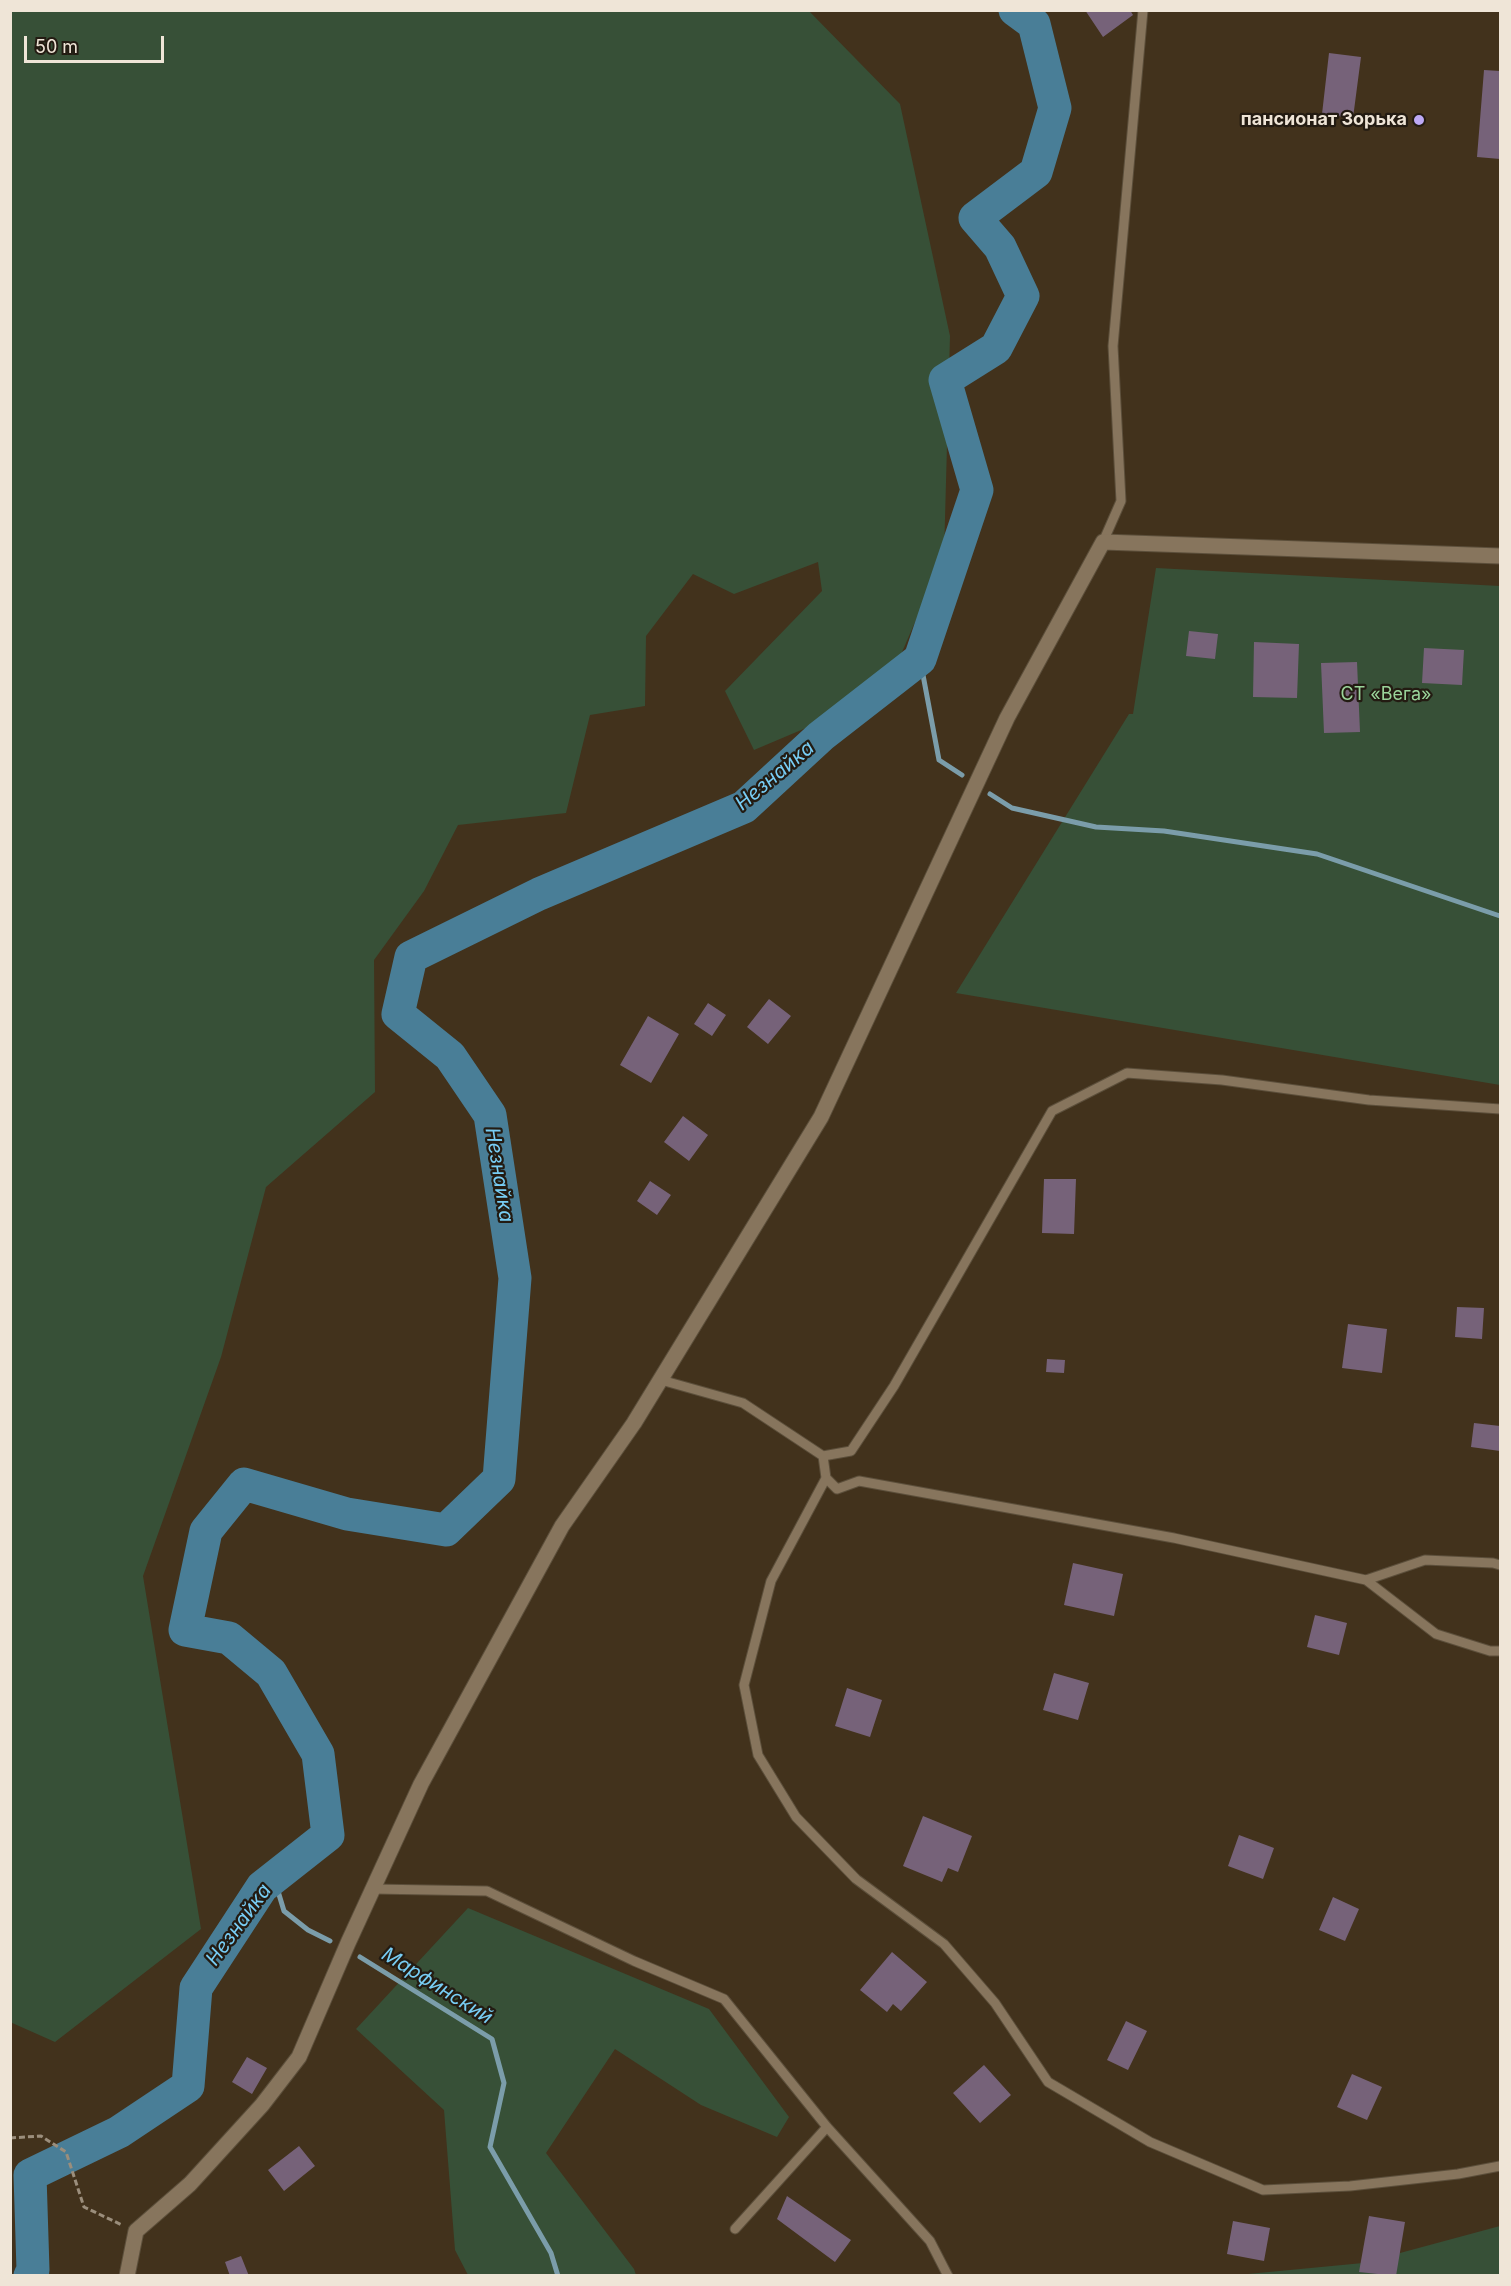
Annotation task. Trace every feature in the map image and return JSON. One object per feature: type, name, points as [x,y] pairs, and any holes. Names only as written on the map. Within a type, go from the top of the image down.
[{"type":"street","points":[[127,2276],[136,2231],[190,2184],[262,2105],[299,2057],[421,1784],[562,1526],[634,1423],[820,1118],[1007,718],[1102,542],[1500,556]]},
{"type":"lane","points":[[1102,542],[1121,501],[1113,346],[1143,10]]},
{"type":"lane","points":[[661,1380],[743,1403],[823,1456],[850,1451],[894,1386],[1052,1111],[1127,1072],[1222,1080],[1369,1100],[1500,1109]]},
{"type":"lane","points":[[823,1456],[826,1478],[771,1581],[744,1685],[758,1755],[796,1817],[856,1879],[944,1944],[995,2003],[1048,2082],[1150,2142],[1263,2190],[1350,2186],[1458,2174],[1500,2166]]},
{"type":"lane","points":[[826,1478],[837,1489],[859,1481],[1174,1538],[1366,1580],[1436,1635],[1490,1651],[1500,1651]]},
{"type":"lane","points":[[1366,1580],[1425,1560],[1493,1563],[1500,1566]]},
{"type":"lane","points":[[373,1889],[487,1891],[634,1961],[724,1999],[827,2127],[930,2241],[948,2276]]},
{"type":"lane","points":[[735,2229],[827,2127]]},
{"type":"path","points":[[10,2138],[41,2136],[66,2152],[84,2207],[136,2231]]},
{"type":"green space","points":[[11,10],[809,11],[900,104],[950,336],[944,555],[896,666],[813,725],[754,750],[725,691],[822,591],[818,562],[734,594],[693,574],[646,636],[645,706],[590,715],[566,813],[458,825],[424,891],[374,960],[375,1092],[266,1187],[221,1357],[143,1576],[201,1929],[55,2042],[10,2022]]},
{"type":"green space","name":"СТ «Вега»","points":[[1156,568],[1500,586],[1500,1085],[956,993],[1129,714],[1133,714]]},
{"type":"green space","points":[[468,1908],[709,2009],[789,2117],[777,2137],[701,2105],[615,2049],[546,2153],[634,2269],[636,2275],[468,2275],[455,2250],[444,2110],[356,2029]]},
{"type":"green space","points":[[1500,2226],[1500,2275],[1227,2276],[1363,2263]]},
{"type":"building","points":[[1085,10],[1130,10],[1133,15],[1103,37]]},
{"type":"building","points":[[1329,53],[1361,57],[1353,118],[1322,114]]},
{"type":"building","points":[[1484,70],[1500,71],[1500,159],[1477,157]]},
{"type":"building","points":[[1189,631],[1218,634],[1215,659],[1186,656]]},
{"type":"building","points":[[1254,642],[1299,644],[1297,698],[1253,697]]},
{"type":"building","points":[[1424,648],[1464,650],[1462,685],[1422,683]]},
{"type":"building","points":[[1357,662],[1360,732],[1324,733],[1321,663]]},
{"type":"building","points":[[769,999],[791,1016],[768,1044],[747,1027]]},
{"type":"building","points":[[708,1003],[726,1015],[712,1036],[694,1024]]},
{"type":"building","points":[[648,1016],[679,1034],[651,1083],[620,1065]]},
{"type":"building","points":[[683,1116],[708,1135],[689,1161],[664,1142]]},
{"type":"building","points":[[1044,1179],[1076,1179],[1074,1234],[1042,1233]]},
{"type":"building","points":[[650,1181],[671,1195],[657,1215],[637,1201]]},
{"type":"building","points":[[1457,1307],[1484,1308],[1482,1339],[1455,1337]]},
{"type":"building","points":[[1348,1324],[1387,1329],[1382,1373],[1342,1368]]},
{"type":"building","points":[[1047,1359],[1065,1360],[1064,1373],[1046,1372]]},
{"type":"building","points":[[1474,1423],[1500,1426],[1500,1451],[1471,1447]]},
{"type":"building","points":[[1073,1563],[1123,1574],[1114,1616],[1064,1605]]},
{"type":"building","points":[[1315,1615],[1347,1623],[1339,1655],[1307,1647]]},
{"type":"building","points":[[1054,1673],[1089,1683],[1078,1720],[1043,1710]]},
{"type":"building","points":[[847,1688],[882,1700],[870,1737],[835,1726]]},
{"type":"building","points":[[923,1816],[972,1836],[958,1872],[948,1868],[942,1882],[903,1866]]},
{"type":"building","points":[[1239,1835],[1274,1848],[1263,1879],[1228,1866]]},
{"type":"building","points":[[1333,1897],[1359,1909],[1345,1941],[1319,1930]]},
{"type":"building","points":[[892,1952],[927,1982],[901,2011],[893,2004],[887,2012],[860,1990]]},
{"type":"building","points":[[1126,2021],[1147,2031],[1128,2070],[1107,2060]]},
{"type":"building","points":[[247,2057],[267,2068],[252,2094],[232,2082]]},
{"type":"building","points":[[984,2065],[1011,2095],[980,2123],[953,2093]]},
{"type":"building","points":[[1352,2074],[1382,2087],[1367,2120],[1337,2107]]},
{"type":"building","points":[[299,2146],[315,2166],[284,2191],[268,2170]]},
{"type":"building","points":[[787,2196],[851,2240],[835,2262],[777,2219]]},
{"type":"building","points":[[1369,2216],[1405,2222],[1396,2276],[1359,2272]]},
{"type":"building","points":[[1233,2221],[1270,2228],[1264,2261],[1227,2254]]},
{"type":"building","points":[[241,2256],[249,2276],[230,2276],[225,2262]]},
{"type":"waterway","name":"Незнайка","points":[[30,2276],[33,2270],[30,2175],[119,2132],[188,2086],[196,1988],[262,1887],[328,1835],[318,1754],[271,1673],[229,1638],[185,1630],[206,1531],[244,1484],[347,1514],[446,1530],[499,1479],[515,1278],[490,1115],[450,1056],[398,1014],[411,957],[539,894],[744,807],[821,736],[920,659],[977,490],[945,380],[996,348],[1023,296],[1000,247],[975,218],[1036,172],[1055,108],[1034,24],[1015,10]]},
{"type":"waterway","points":[[920,659],[939,760],[962,775]]},
{"type":"waterway","points":[[990,794],[1012,808],[1096,827],[1164,831],[1317,854],[1500,916]]},
{"type":"waterway","points":[[274,1878],[284,1911],[308,1930],[330,1941]]},
{"type":"waterway","name":"Марфинский","points":[[360,1957],[492,2039],[504,2083],[490,2147],[551,2253],[558,2276]]},
{"type":"place","name":"пансионат Зорька","points":[[1419,120]]}]
